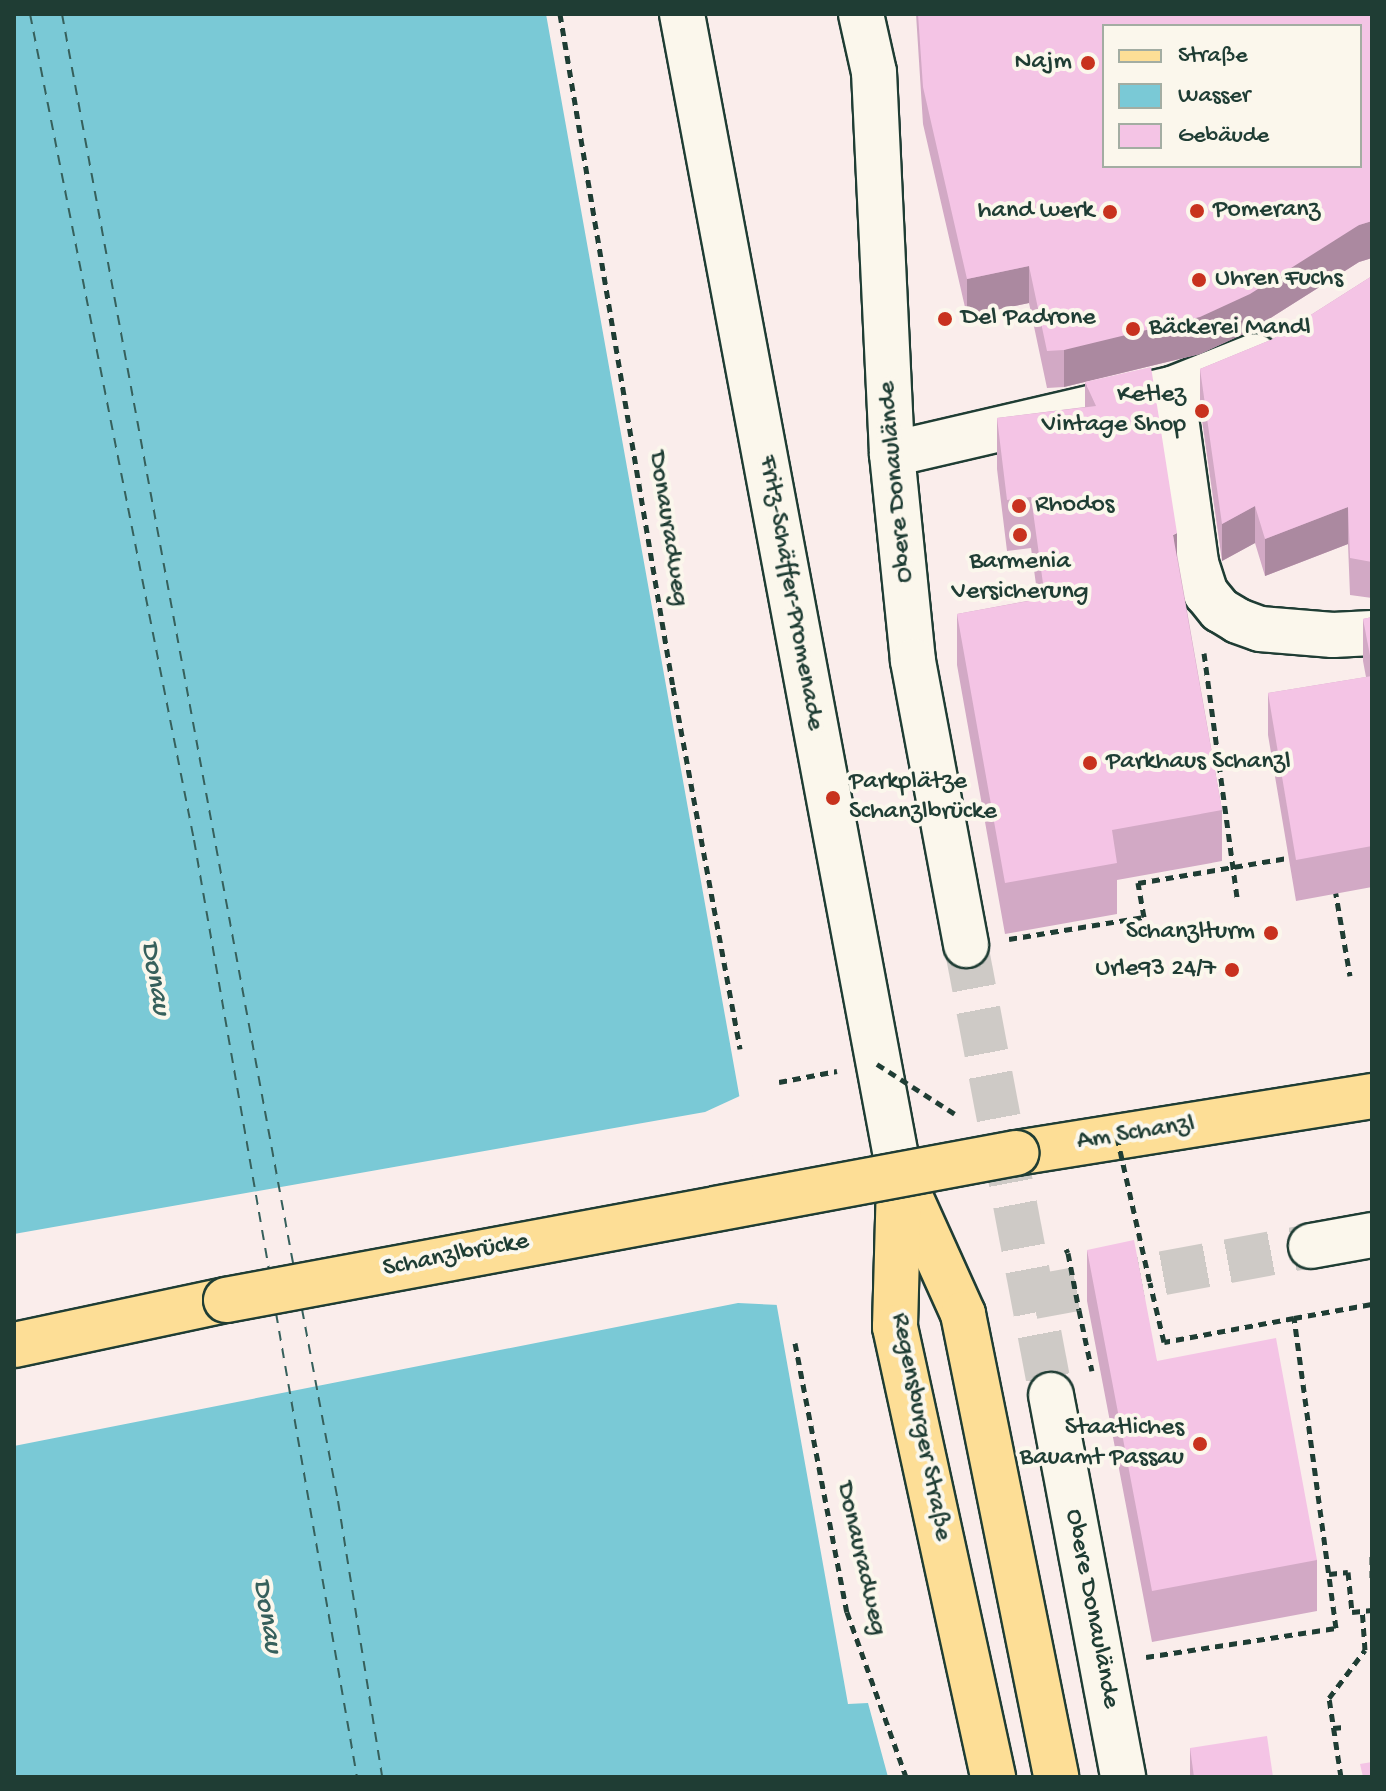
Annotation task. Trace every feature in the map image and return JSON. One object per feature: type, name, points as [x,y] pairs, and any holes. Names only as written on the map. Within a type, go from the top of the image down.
[{"type":"main road","name":"Am Schanzl","points":[[899,1172],[1367,1097]]},
{"type":"main road","name":"Schanzlbrücke","points":[[14,1345],[226,1300],[899,1172]]},
{"type":"main road","name":"Regensburger Straße","points":[[899,1172],[895,1327],[993,1777]]},
{"type":"main road","points":[[899,1172],[963,1314],[1056,1777]]},
{"type":"street","name":"Fritz-Schäffer-Promenade","points":[[682,14],[863,1067],[899,1172]]},
{"type":"street","name":"Obere Donaulände","points":[[861,14],[874,72],[892,454],[913,661],[982,943]]},
{"type":"street","points":[[892,454],[1172,389],[1238,365],[1286,337]]},
{"type":"street","points":[[1172,389],[1196,563],[1206,593],[1220,610],[1260,629],[1333,635],[1372,633]]},
{"type":"street","points":[[1311,1246],[1372,1235]]},
{"type":"street","name":"Obere Donaulände","points":[[1051,1395],[1123,1777]]},
{"type":"path","name":"Donauradweg","points":[[560,14],[673,687],[740,1049]]},
{"type":"path","points":[[1203,649],[1237,898]]},
{"type":"path","points":[[982,943],[1144,917],[1138,883],[1302,855]]},
{"type":"path","points":[[1334,880],[1350,976]]},
{"type":"path","points":[[779,1082],[863,1067],[1016,1153]]},
{"type":"path","points":[[1117,1137],[1164,1342],[1372,1304]]},
{"type":"path","points":[[1067,1251],[1093,1377]]},
{"type":"path","points":[[1102,1664],[1336,1628],[1294,1318]]},
{"type":"path","name":"Donauradweg","points":[[795,1343],[847,1612],[906,1777]]},
{"type":"path","points":[[1372,1556],[1372,1581]]},
{"type":"path","points":[[1329,1574],[1348,1572],[1352,1612],[1372,1610]]},
{"type":"path","points":[[1341,1777],[1329,1698],[1365,1650],[1362,1611]]},
{"type":"path","points":[[1333,1728],[1344,1727]]},
{"type":"water","name":"Donau","points":[[14,14],[546,14],[848,1704],[868,1703],[888,1777],[14,1777]]},
{"type":"pier","points":[[742,1095],[779,1305],[738,1303],[14,1446],[14,1234],[705,1112]]},
{"type":"building","points":[[918,14],[1372,14],[1372,221],[1359,225],[1250,294],[1200,317],[1064,350],[1047,351],[1029,266],[967,279],[923,87]]},
{"type":"building","points":[[1372,276],[1372,562],[1350,558],[1348,507],[1265,539],[1255,506],[1222,524],[1200,369],[1273,339]]},
{"type":"building","points":[[1151,367],[1177,533],[1173,535],[1222,810],[1112,830],[1117,863],[1005,883],[957,614],[1045,598],[1031,497],[1007,500],[997,418],[1096,406],[1085,382]]},
{"type":"building","points":[[1372,617],[1372,666],[1363,619]]},
{"type":"building","points":[[1372,676],[1372,846],[1296,860],[1268,693]]},
{"type":"building","name":"Staatliches Bauamt Passau","points":[[1134,1240],[1157,1361],[1276,1338],[1317,1560],[1152,1591],[1087,1250]]},
{"type":"building","points":[[1267,1736],[1273,1777],[1194,1777],[1190,1748]]},
{"type":"building","points":[[1372,1762],[1372,1777],[1363,1777],[1360,1764]]},
{"type":"ferry route","points":[[30,14],[194,840],[269,1271]]},
{"type":"ferry route","points":[[62,14],[294,1268]]},
{"type":"ferry route","points":[[302,1309],[338,1501],[382,1777]]},
{"type":"ferry route","points":[[276,1313],[357,1777]]},
{"type":"tunnel","points":[[966,945],[1051,1395]]},
{"type":"tunnel","points":[[1033,1297],[1311,1246]]},
{"type":"place","name":"Najm","points":[[1088,63]]},
{"type":"place","name":"Pomeranz","points":[[1197,211]]},
{"type":"place","name":"hand werk","points":[[1110,212]]},
{"type":"place","name":"Uhren Fuchs","points":[[1199,280]]},
{"type":"place","name":"Del Padrone","points":[[945,319]]},
{"type":"place","name":"Bäckerei Mandl","points":[[1133,329]]},
{"type":"place","name":"Ketlez Vintage Shop","points":[[1202,411]]},
{"type":"place","name":"Rhodos","points":[[1019,506]]},
{"type":"place","name":"Barmenia Versicherung","points":[[1020,535]]},
{"type":"place","name":"Parkhaus Schanzl","points":[[1090,763]]},
{"type":"place","name":"Parkplätze Schanzlbrücke","points":[[833,798]]},
{"type":"place","name":"Schanzlturm","points":[[1271,933]]},
{"type":"place","name":"Urle93 24/7","points":[[1232,970]]},
{"type":"place","name":"Staatliches Bauamt Passau","points":[[1200,1444]]}]
